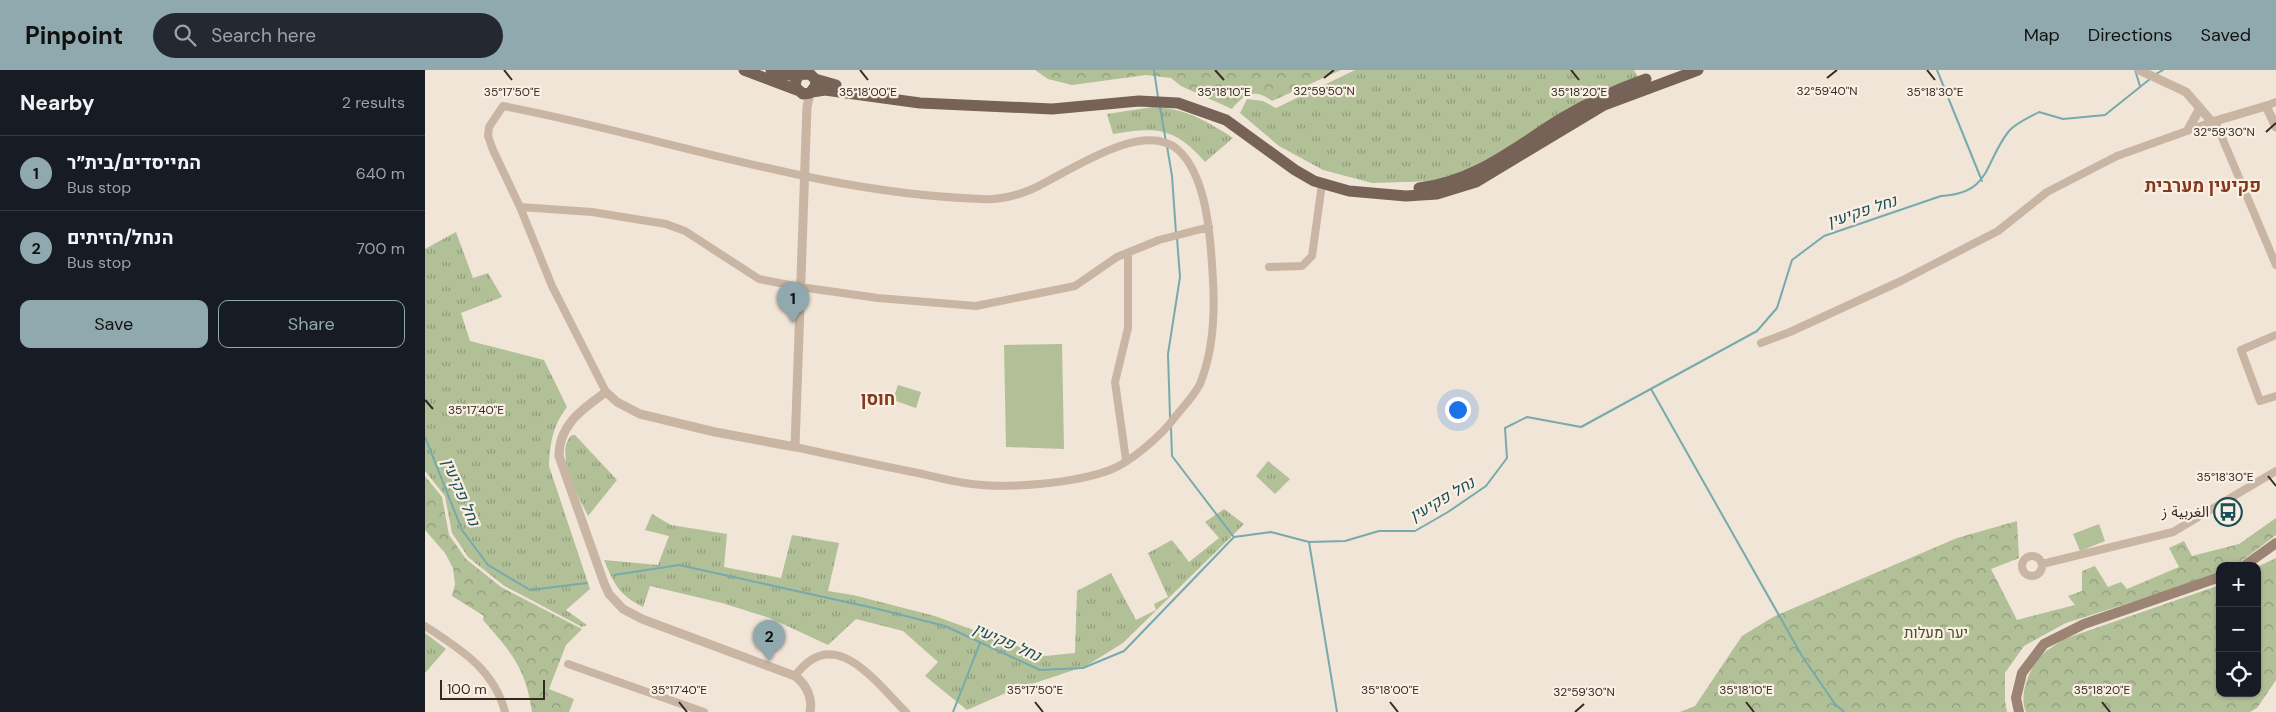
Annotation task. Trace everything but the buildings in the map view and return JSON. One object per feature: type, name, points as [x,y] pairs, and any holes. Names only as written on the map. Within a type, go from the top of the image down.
[{"type":"main road","points":[[744,70],[805,92],[825,90],[921,103],[1052,109],[1139,101],[1177,103],[1203,110],[1226,120],[1295,170],[1322,184],[1349,191],[1388,196],[1422,195],[1450,191],[1476,182],[1604,105],[1698,70]]},
{"type":"main road","points":[[771,70],[789,74],[807,73],[815,79],[833,85],[933,98],[1061,103],[1139,94],[1176,97],[1201,103],[1235,119],[1291,160],[1321,177],[1361,187],[1410,189],[1441,185],[1469,176],[1493,164],[1590,102],[1623,87],[1674,70]]},
{"type":"main road","points":[[800,74],[795,83],[805,92]]},
{"type":"main road","points":[[805,92],[816,85],[815,79]]},
{"type":"main road","points":[[2250,562],[2276,543]]},
{"type":"main road","points":[[2019,712],[2016,698],[2022,673],[2044,644],[2084,624],[2216,578]]},
{"type":"street","points":[[2139,70],[2151,72],[2186,92],[2213,122],[2276,265]]},
{"type":"street","points":[[795,448],[807,107],[805,92]]},
{"type":"street","points":[[1761,343],[1790,332],[1901,281],[1989,236],[2047,192],[2117,156],[2188,130],[2229,119],[2276,102]]},
{"type":"street","points":[[503,106],[703,155],[804,174],[929,195],[1001,199],[1028,191],[1112,148],[1149,139],[1176,148],[1195,173],[1209,227],[1213,286],[1213,323],[1209,354],[1199,386],[1164,432],[1112,469],[1045,484],[973,484],[715,432],[640,414],[617,402],[607,392],[551,286],[520,207],[488,136],[489,126],[503,106]]},
{"type":"street","points":[[2266,106],[2276,127]]},
{"type":"street","points":[[2200,109],[2229,119]]},
{"type":"street","points":[[2188,130],[2200,109]]},
{"type":"street","points":[[1269,267],[1302,266],[1312,256],[1322,184]]},
{"type":"street","points":[[520,207],[592,212],[666,224],[685,231],[759,279],[800,288],[878,298],[976,306],[1075,286],[1117,257],[1159,240],[1209,227]]},
{"type":"street","points":[[1126,460],[1115,382],[1128,328],[1128,253]]},
{"type":"street","points":[[2276,335],[2241,350],[2260,401],[2276,396]]},
{"type":"street","points":[[607,392],[570,421],[562,439],[559,456],[599,572],[609,594],[623,609],[642,619],[795,676],[808,692],[810,712]]},
{"type":"street","points":[[2042,564],[2173,532],[2276,471]]},
{"type":"street","points":[[425,626],[481,667],[496,687],[505,712]]},
{"type":"street","points":[[795,676],[802,666],[815,656],[832,653],[841,655],[854,663],[906,712]]},
{"type":"street","points":[[568,664],[704,712]]},
{"type":"green space","points":[[1035,70],[1341,70],[1272,101],[1260,95],[1250,94],[1245,96],[1232,109],[1181,86],[1171,78],[1146,75],[1072,85],[1048,79]]},
{"type":"green space","points":[[1355,70],[1634,70],[1638,77],[1474,170],[1437,181],[1372,183],[1323,170],[1279,146],[1240,113],[1247,99],[1263,101],[1276,108]]},
{"type":"green space","points":[[1153,107],[1175,110],[1195,116],[1233,138],[1205,162],[1184,142],[1164,132],[1142,131],[1113,134],[1107,114]]},
{"type":"green space","points":[[456,232],[473,278],[488,273],[502,297],[461,313],[470,341],[544,360],[567,407],[558,421],[553,435],[549,466],[590,589],[566,610],[587,625],[582,627],[503,585],[468,557],[452,533],[445,496],[425,471],[425,249]]},
{"type":"green space","points":[[1062,344],[1064,449],[1006,447],[1004,345]]},
{"type":"green space","points":[[898,385],[921,392],[916,408],[893,400]]},
{"type":"green space","points":[[572,435],[575,435],[617,480],[588,516],[569,475],[566,463],[565,452],[567,443]]},
{"type":"green space","points":[[1268,461],[1290,479],[1275,494],[1256,476]]},
{"type":"green space","points":[[425,476],[442,497],[449,535],[466,559],[501,587],[582,629],[566,645],[549,689],[574,699],[569,712],[532,712],[526,684],[516,662],[483,620],[484,616],[452,596],[455,584],[453,568],[445,553],[425,530]]},
{"type":"green space","points":[[1224,509],[1244,524],[1123,643],[1086,666],[1008,692],[967,710],[925,676],[938,662],[903,631],[856,619],[828,645],[770,618],[722,603],[650,586],[643,607],[628,598],[618,588],[604,560],[658,565],[669,536],[645,530],[652,514],[671,525],[727,534],[724,567],[781,578],[792,535],[839,543],[828,591],[853,595],[935,616],[1045,656],[1075,653],[1077,591],[1111,573],[1136,620],[1156,610],[1154,604],[1168,597],[1148,553],[1172,540],[1189,562],[1219,538],[1205,522]]},
{"type":"green space","name":"יער מעלות","points":[[2276,518],[2276,535],[2240,562],[2216,562],[2216,575],[2066,623],[2024,646],[2005,673],[2007,712],[1680,712],[1695,706],[1742,636],[1773,617],[1957,538],[2017,521],[2019,558],[1991,569],[2017,620],[2075,605],[2068,596],[2082,591],[2082,571],[2095,566],[2108,587],[2121,582],[2127,589],[2179,567],[2169,548],[2184,541],[2192,556],[2239,544]]},
{"type":"green space","points":[[2099,524],[2105,541],[2080,551],[2073,534]]},
{"type":"green space","points":[[2276,558],[2276,680],[2257,708],[2250,712],[2026,712],[2023,697],[2030,672],[2044,653],[2064,639],[2216,586],[2216,697],[2261,697],[2261,565]]},
{"type":"green space","points":[[425,633],[446,649],[425,673]]},
{"type":"waterway","points":[[1154,70],[1158,97]]},
{"type":"waterway","points":[[1937,70],[1982,181]]},
{"type":"waterway","points":[[2135,70],[2140,86]]},
{"type":"waterway","name":"נחל פקיעין","points":[[2156,74],[2163,70]]},
{"type":"waterway","name":"נחל פקיעין","points":[[614,575],[679,565],[878,609],[945,626],[1040,670],[1083,668],[1124,651],[1234,537],[1271,532],[1309,542],[1345,541],[1379,531],[1415,531],[1448,512],[1486,486],[1507,458],[1505,428],[1527,417],[1581,427],[1757,331],[1777,308],[1792,260],[1824,236],[1941,196],[1958,194],[1970,189],[1985,174],[2009,131],[2019,123],[2039,112],[2063,119],[2105,115],[2150,79]]},
{"type":"waterway","points":[[1160,107],[1166,142]]},
{"type":"waterway","points":[[1167,146],[1172,176],[1176,233]]},
{"type":"waterway","points":[[1170,417],[1168,354],[1180,277],[1177,238]]},
{"type":"waterway","points":[[1651,389],[1802,656],[1835,704],[1844,712]]},
{"type":"waterway","points":[[1171,427],[1172,456],[1233,536]]},
{"type":"waterway","name":"נחל פקיעין","points":[[425,437],[462,530],[488,565],[530,590],[587,583]]},
{"type":"waterway","points":[[1309,542],[1337,712]]},
{"type":"waterway","points":[[953,712],[980,643]]},
{"type":"place","name":"המייסדים/בית״ר","points":[[793,323]]},
{"type":"place","name":"الغربية ز","points":[[2228,512]]},
{"type":"place","name":"הנחל/הזיתים","points":[[769,661]]},
{"type":"district","name":"פקיעין מערבית","points":[[2203,186]]},
{"type":"district","name":"חוסן","points":[[878,399]]}]
